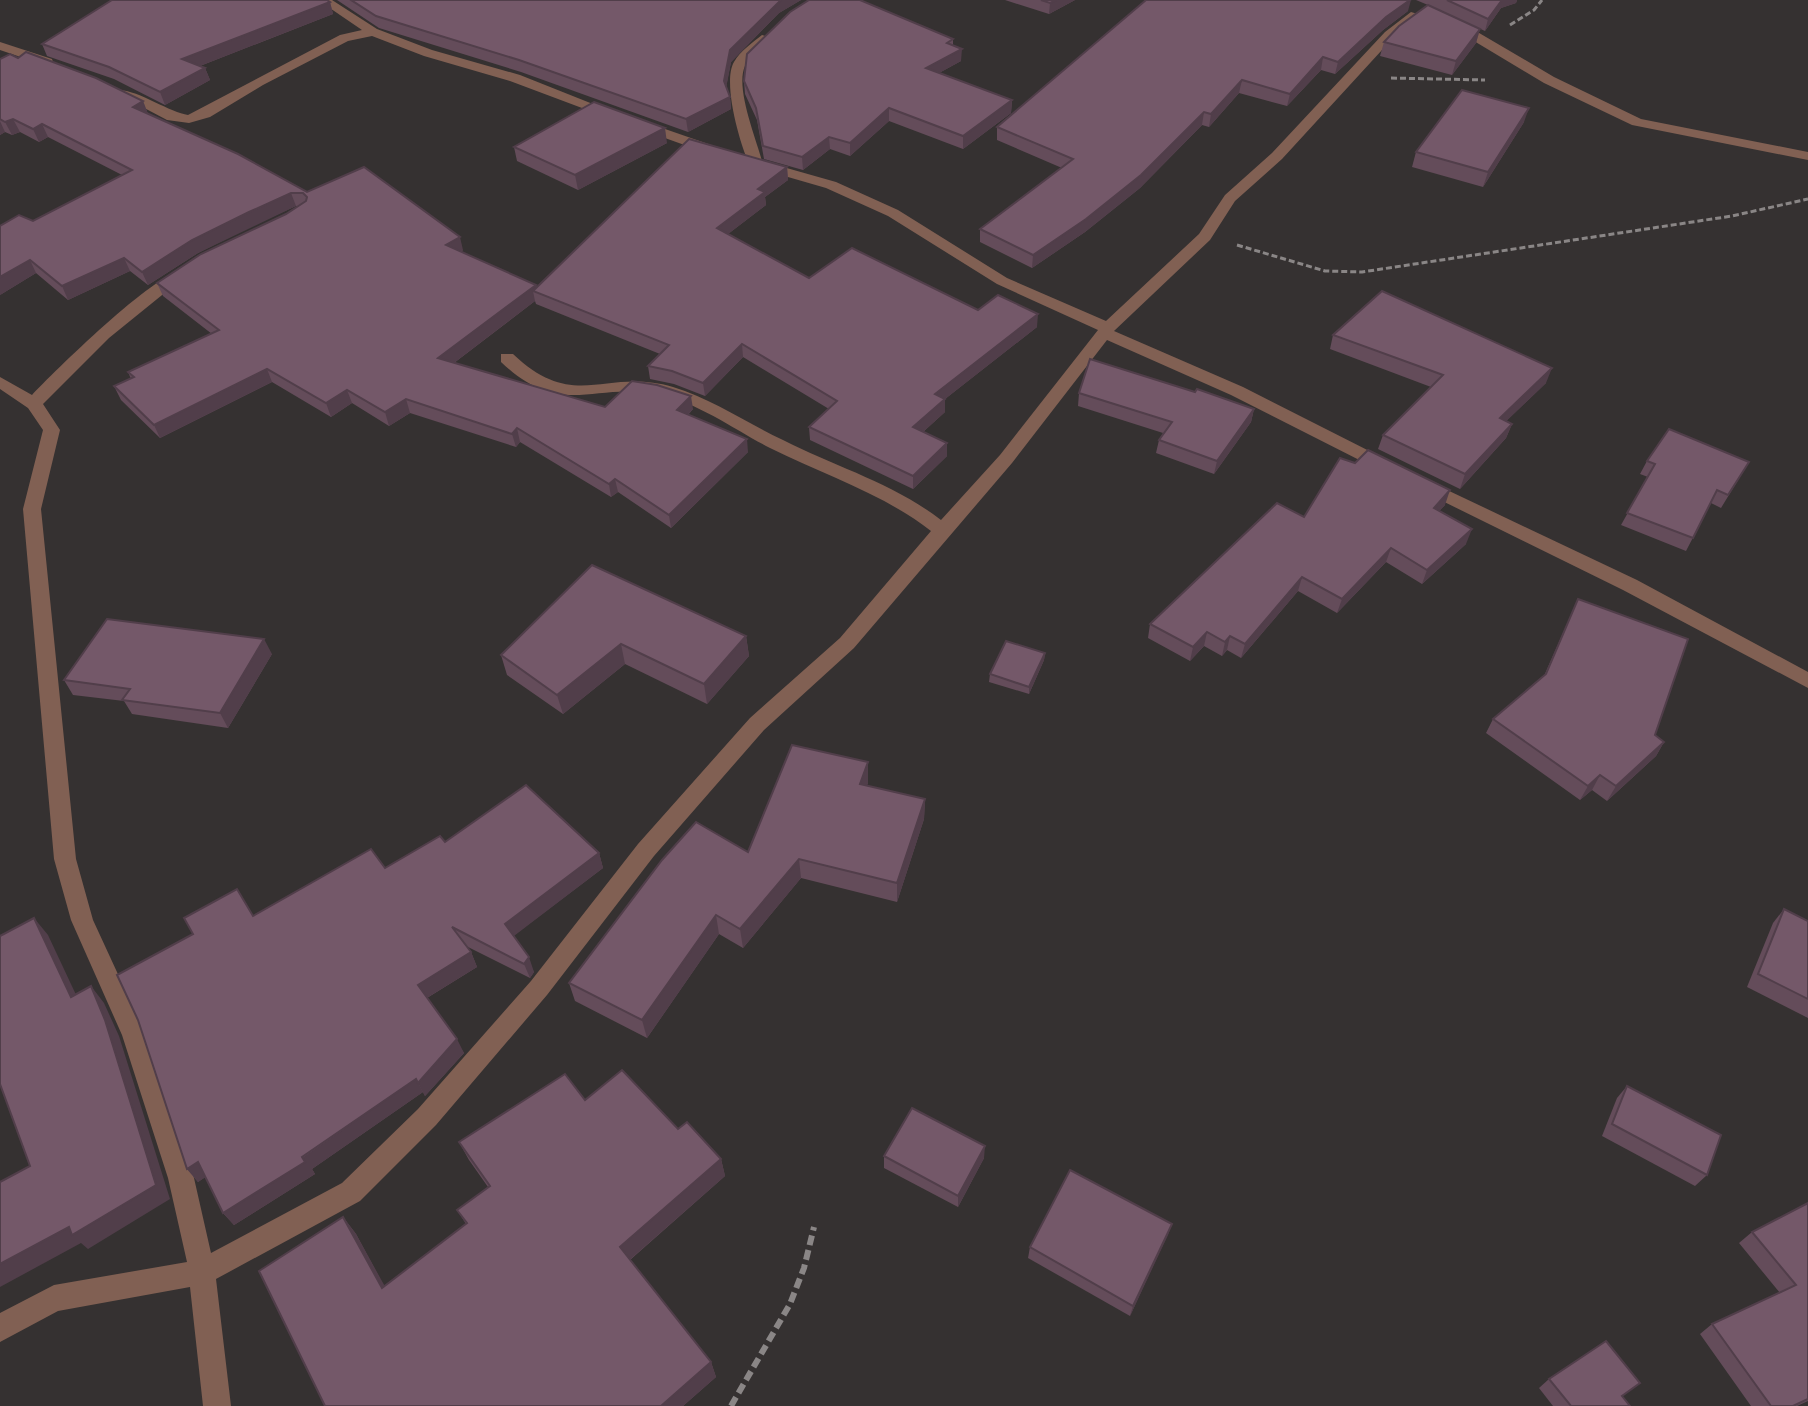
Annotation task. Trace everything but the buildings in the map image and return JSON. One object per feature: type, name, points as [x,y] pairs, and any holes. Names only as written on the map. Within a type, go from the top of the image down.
[{"type":"street","points":[[324,0],[373,32],[428,53],[515,78],[718,152]]},
{"type":"street","points":[[0,1328],[54,1298],[202,1272],[351,1192],[427,1117],[539,988],[646,850],[757,724],[847,643],[1006,459],[1107,331],[1205,237],[1230,198],[1277,156],[1389,35],[1427,12],[1486,40],[1549,80],[1637,122],[1808,156]]},
{"type":"street","points":[[776,28],[739,64],[735,94],[747,121],[749,161],[831,185],[893,213],[1002,281],[1237,391],[1630,585],[1808,681]]},
{"type":"street","points":[[108,85],[172,117],[189,119],[205,114],[258,82],[344,38],[373,32]]},
{"type":"street","points":[[0,46],[67,70]]},
{"type":"street","points":[[34,404],[60,375],[143,301],[191,267]]},
{"type":"street","points":[[507,358],[521,374],[541,387],[567,392],[662,389],[781,446],[867,481],[917,509],[942,530]]},
{"type":"street","points":[[0,382],[34,404],[52,430],[32,509],[65,859],[82,920],[134,1035],[172,1149],[202,1272],[217,1406]]},
{"type":"path","points":[[1350,79],[1433,76],[1549,80]]},
{"type":"path","points":[[1205,237],[1325,271],[1362,272],[1732,216],[1808,199]]},
{"type":"path","points":[[731,1406],[790,1304],[804,1268],[814,1227]]}]
